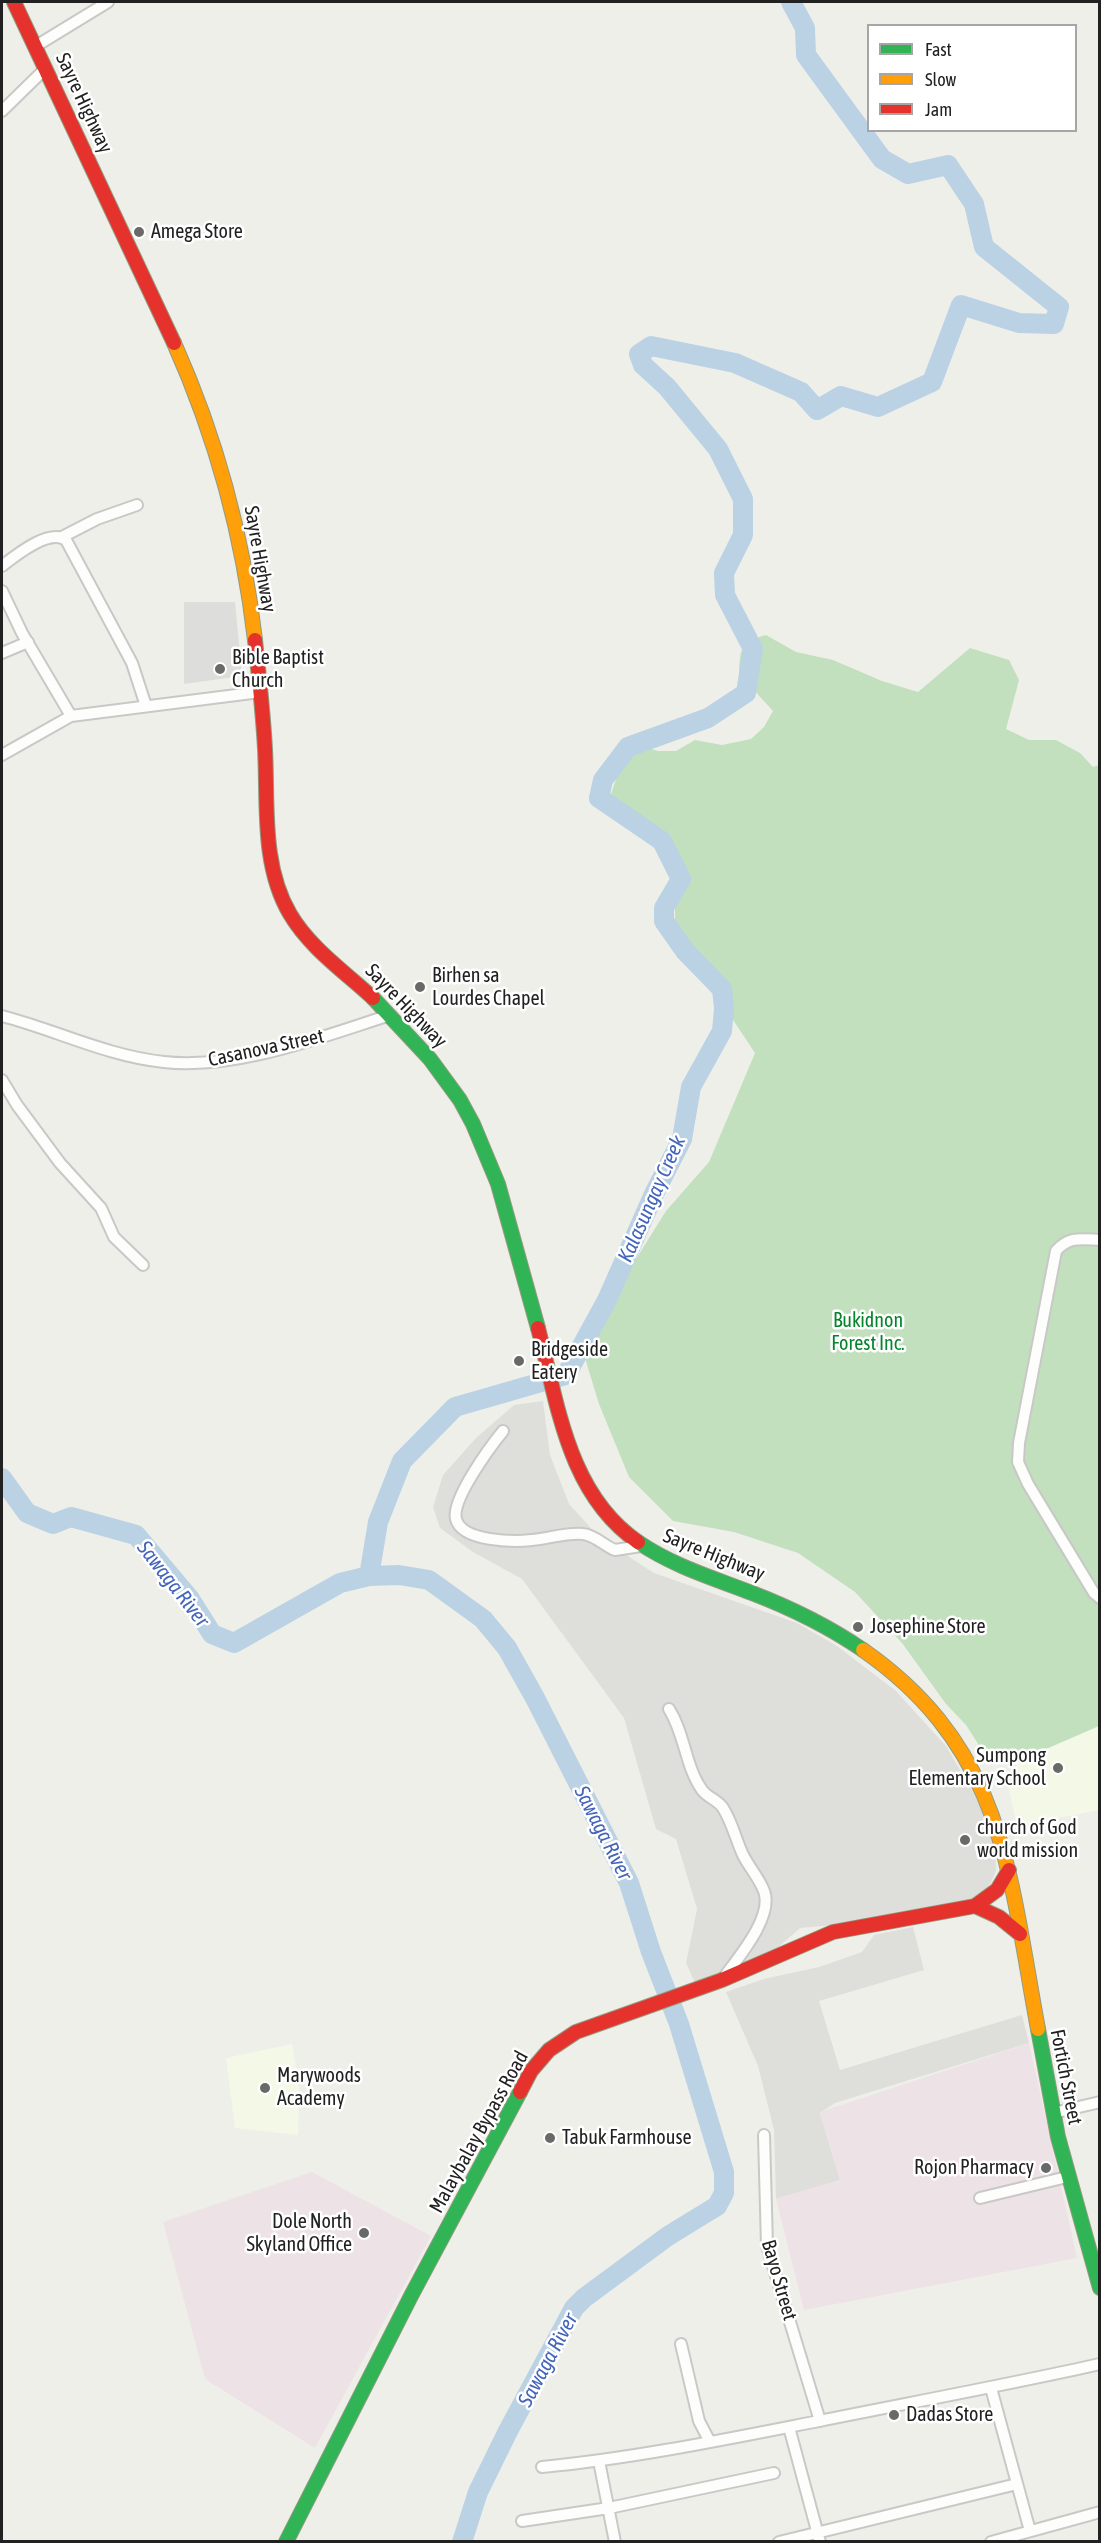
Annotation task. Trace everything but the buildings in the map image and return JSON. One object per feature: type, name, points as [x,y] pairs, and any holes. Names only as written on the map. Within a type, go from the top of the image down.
[{"type":"main road","name":"Sayre Highway","points":[[14,2],[176,347],[216,447],[243,555],[260,692],[272,860],[283,900],[292,919],[307,936],[390,1015],[444,1074],[475,1128],[494,1172],[542,1342],[555,1402],[570,1449],[588,1488],[599,1506],[641,1546],[680,1566],[762,1596],[809,1617],[874,1658],[895,1676],[939,1721],[971,1766],[996,1823],[1009,1870]]},
{"type":"main road","name":"Malaybalay Bypass Road","points":[[286,2541],[411,2296],[531,2072],[549,2050],[567,2037],[634,2009],[722,1980],[832,1932],[975,1906],[997,1890],[1009,1870]]},
{"type":"main road","name":"Fortich Street","points":[[1009,1870],[1053,2113],[1067,2177],[1100,2288]]},
{"type":"main road","points":[[975,1906],[999,1917],[1020,1934]]},
{"type":"street","points":[[36,45],[108,2]]},
{"type":"street","points":[[2,111],[46,68]]},
{"type":"street","points":[[2,566],[26,549],[51,537],[62,537],[97,519],[137,505]]},
{"type":"street","points":[[62,537],[71,546],[132,663],[146,706]]},
{"type":"street","points":[[2,591],[28,642],[71,716]]},
{"type":"street","points":[[2,653],[28,642]]},
{"type":"street","points":[[2,755],[71,716],[260,692]]},
{"type":"street","name":"Casanova Street","points":[[2,1016],[105,1050],[163,1062],[189,1064],[218,1061],[272,1050],[390,1015]]},
{"type":"street","points":[[2,1080],[17,1105],[60,1163],[101,1208],[114,1237],[143,1265]]},
{"type":"street","points":[[1100,1240],[1074,1238],[1065,1241],[1056,1251],[1019,1443],[1018,1462],[1028,1484],[1094,1593],[1100,1598]]},
{"type":"street","points":[[503,1431],[473,1472],[456,1512],[458,1524],[464,1530],[485,1538],[529,1541],[582,1534],[591,1536],[615,1550],[641,1546]]},
{"type":"street","points":[[669,1709],[681,1733],[693,1773],[703,1791],[725,1809],[738,1844],[764,1891],[766,1900],[765,1911],[758,1926],[722,1980]]},
{"type":"street","points":[[1053,2113],[1100,2102]]},
{"type":"street","name":"Bayo Street","points":[[764,2135],[767,2246],[820,2421]]},
{"type":"street","points":[[980,2198],[1067,2177]]},
{"type":"street","points":[[681,2344],[699,2421],[710,2442]]},
{"type":"street","points":[[542,2467],[598,2461],[710,2442],[991,2388],[1100,2364]]},
{"type":"street","points":[[991,2388],[1030,2531]]},
{"type":"street","points":[[789,2427],[818,2537]]},
{"type":"street","points":[[598,2461],[615,2541]]},
{"type":"street","points":[[522,2521],[609,2508],[774,2474]]},
{"type":"street","points":[[779,2541],[818,2537],[1017,2484]]},
{"type":"street","points":[[991,2541],[1100,2512]]},
{"type":"shaded area","points":[[184,602],[235,602],[242,676],[184,684]]},
{"type":"shaded area","points":[[543,1401],[550,1455],[569,1504],[600,1538],[654,1573],[797,1623],[837,1646],[896,1691],[946,1746],[977,1799],[995,1848],[996,1871],[989,1887],[974,1899],[957,1905],[846,1924],[800,1928],[768,1956],[696,1985],[686,1963],[697,1909],[676,1839],[656,1829],[624,1718],[522,1579],[473,1552],[440,1528],[433,1507],[443,1475],[476,1438],[514,1405]]},
{"type":"shaded area","name":"Sumpong Elementary School","points":[[1099,1725],[1099,1810],[1017,1826],[1008,1785],[1021,1781],[1013,1754]]},
{"type":"shaded area","points":[[913,1927],[924,1970],[819,2001],[840,2070],[1022,2015],[1029,2043],[835,2103],[820,2113],[840,2180],[776,2199],[774,2130],[758,2066],[726,1992],[764,1979],[819,1967],[862,1952],[874,1935]]},
{"type":"shaded area","points":[[1029,2043],[1077,2258],[804,2310],[776,2199],[840,2180],[820,2112]]},
{"type":"shaded area","name":"Marywoods Academy","points":[[292,2044],[299,2086],[298,2135],[235,2128],[226,2058]]},
{"type":"shaded area","points":[[312,2172],[431,2236],[315,2448],[205,2379],[163,2222]]},
{"type":"green space","name":"Bukidnon Forest Inc.","points":[[766,635],[796,652],[833,660],[882,681],[918,692],[970,648],[1009,660],[1019,680],[1006,729],[1029,740],[1056,740],[1080,753],[1093,767],[1099,765],[1099,1726],[1030,1756],[1012,1759],[984,1753],[966,1725],[946,1704],[902,1643],[855,1592],[798,1553],[734,1532],[673,1521],[629,1477],[599,1404],[581,1345],[607,1300],[666,1211],[709,1162],[755,1053],[694,961],[675,925],[675,890],[660,852],[631,826],[611,794],[622,762],[638,745],[658,751],[676,751],[695,740],[722,745],[751,739],[764,727],[773,711],[739,674],[743,648],[751,641]]},
{"type":"waterway","name":"Kalasungay Creek","points":[[369,1576],[378,1522],[402,1461],[455,1407],[566,1375],[607,1300],[654,1194],[682,1139],[691,1087],[722,1031],[724,1008],[722,989],[685,951],[664,921],[664,908],[681,879],[662,841],[599,798],[603,780],[628,747],[708,718],[746,693],[753,649],[725,595],[724,573],[743,535],[743,499],[718,449],[667,387],[643,365],[639,354],[651,346],[735,363],[801,392],[817,410],[841,396],[878,407],[932,382],[961,305],[1019,323],[1054,324],[1059,307],[984,247],[974,204],[948,165],[908,174],[882,159],[806,55],[805,28],[791,2]]},
{"type":"waterway","name":"Sawaga River","points":[[2,1478],[27,1513],[53,1524],[71,1517],[136,1535],[190,1599],[212,1634],[234,1643],[340,1583],[369,1576],[399,1575],[429,1580],[483,1619],[507,1648],[535,1698],[629,1883],[651,1952],[679,2024],[724,2172],[724,2193],[717,2206],[668,2236],[584,2298],[574,2308],[478,2492],[462,2542]]},
{"type":"traffic: fast","points":[[373,998],[430,1059],[460,1100],[473,1124],[498,1184],[538,1328]]},
{"type":"traffic: fast","points":[[638,1542],[679,1565],[795,1611],[863,1650]]},
{"type":"traffic: fast","points":[[1038,2029],[1058,2137],[1100,2288]]},
{"type":"traffic: fast","points":[[286,2542],[411,2296],[520,2092]]},
{"type":"traffic: slow","points":[[174,343],[203,415],[226,488],[243,563],[255,640]]},
{"type":"traffic: slow","points":[[863,1650],[910,1688],[946,1729],[973,1773],[993,1818],[1007,1867],[1038,2029]]},
{"type":"traffic: jam","points":[[14,2],[174,343]]},
{"type":"traffic: jam","points":[[255,640],[264,735],[268,833],[274,875],[290,914],[307,938],[373,998]]},
{"type":"traffic: jam","points":[[538,1328],[560,1417],[581,1473],[596,1499],[614,1522],[638,1542]]},
{"type":"traffic: jam","points":[[520,2092],[531,2071],[549,2050],[576,2032],[722,1980],[833,1932],[975,1906],[997,1890],[1009,1870]]},
{"type":"traffic: jam","points":[[975,1906],[999,1917],[1020,1934]]},
{"type":"place","name":"Amega Store","points":[[139,232]]},
{"type":"place","name":"Bible Baptist Church","points":[[220,669]]},
{"type":"place","name":"Birhen sa Lourdes Chapel","points":[[420,987]]},
{"type":"place","name":"Bridgeside Eatery","points":[[519,1361]]},
{"type":"place","name":"Josephine Store","points":[[858,1627]]},
{"type":"place","name":"Sumpong Elementary School","points":[[1058,1768]]},
{"type":"place","name":"church of God world mission","points":[[965,1840]]},
{"type":"place","name":"Marywoods Academy","points":[[265,2088]]},
{"type":"place","name":"Tabuk Farmhouse","points":[[550,2138]]},
{"type":"place","name":"Rojon Pharmacy","points":[[1046,2168]]},
{"type":"place","name":"Dole North Skyland Office","points":[[364,2233]]},
{"type":"place","name":"Dadas Store","points":[[894,2415]]}]
